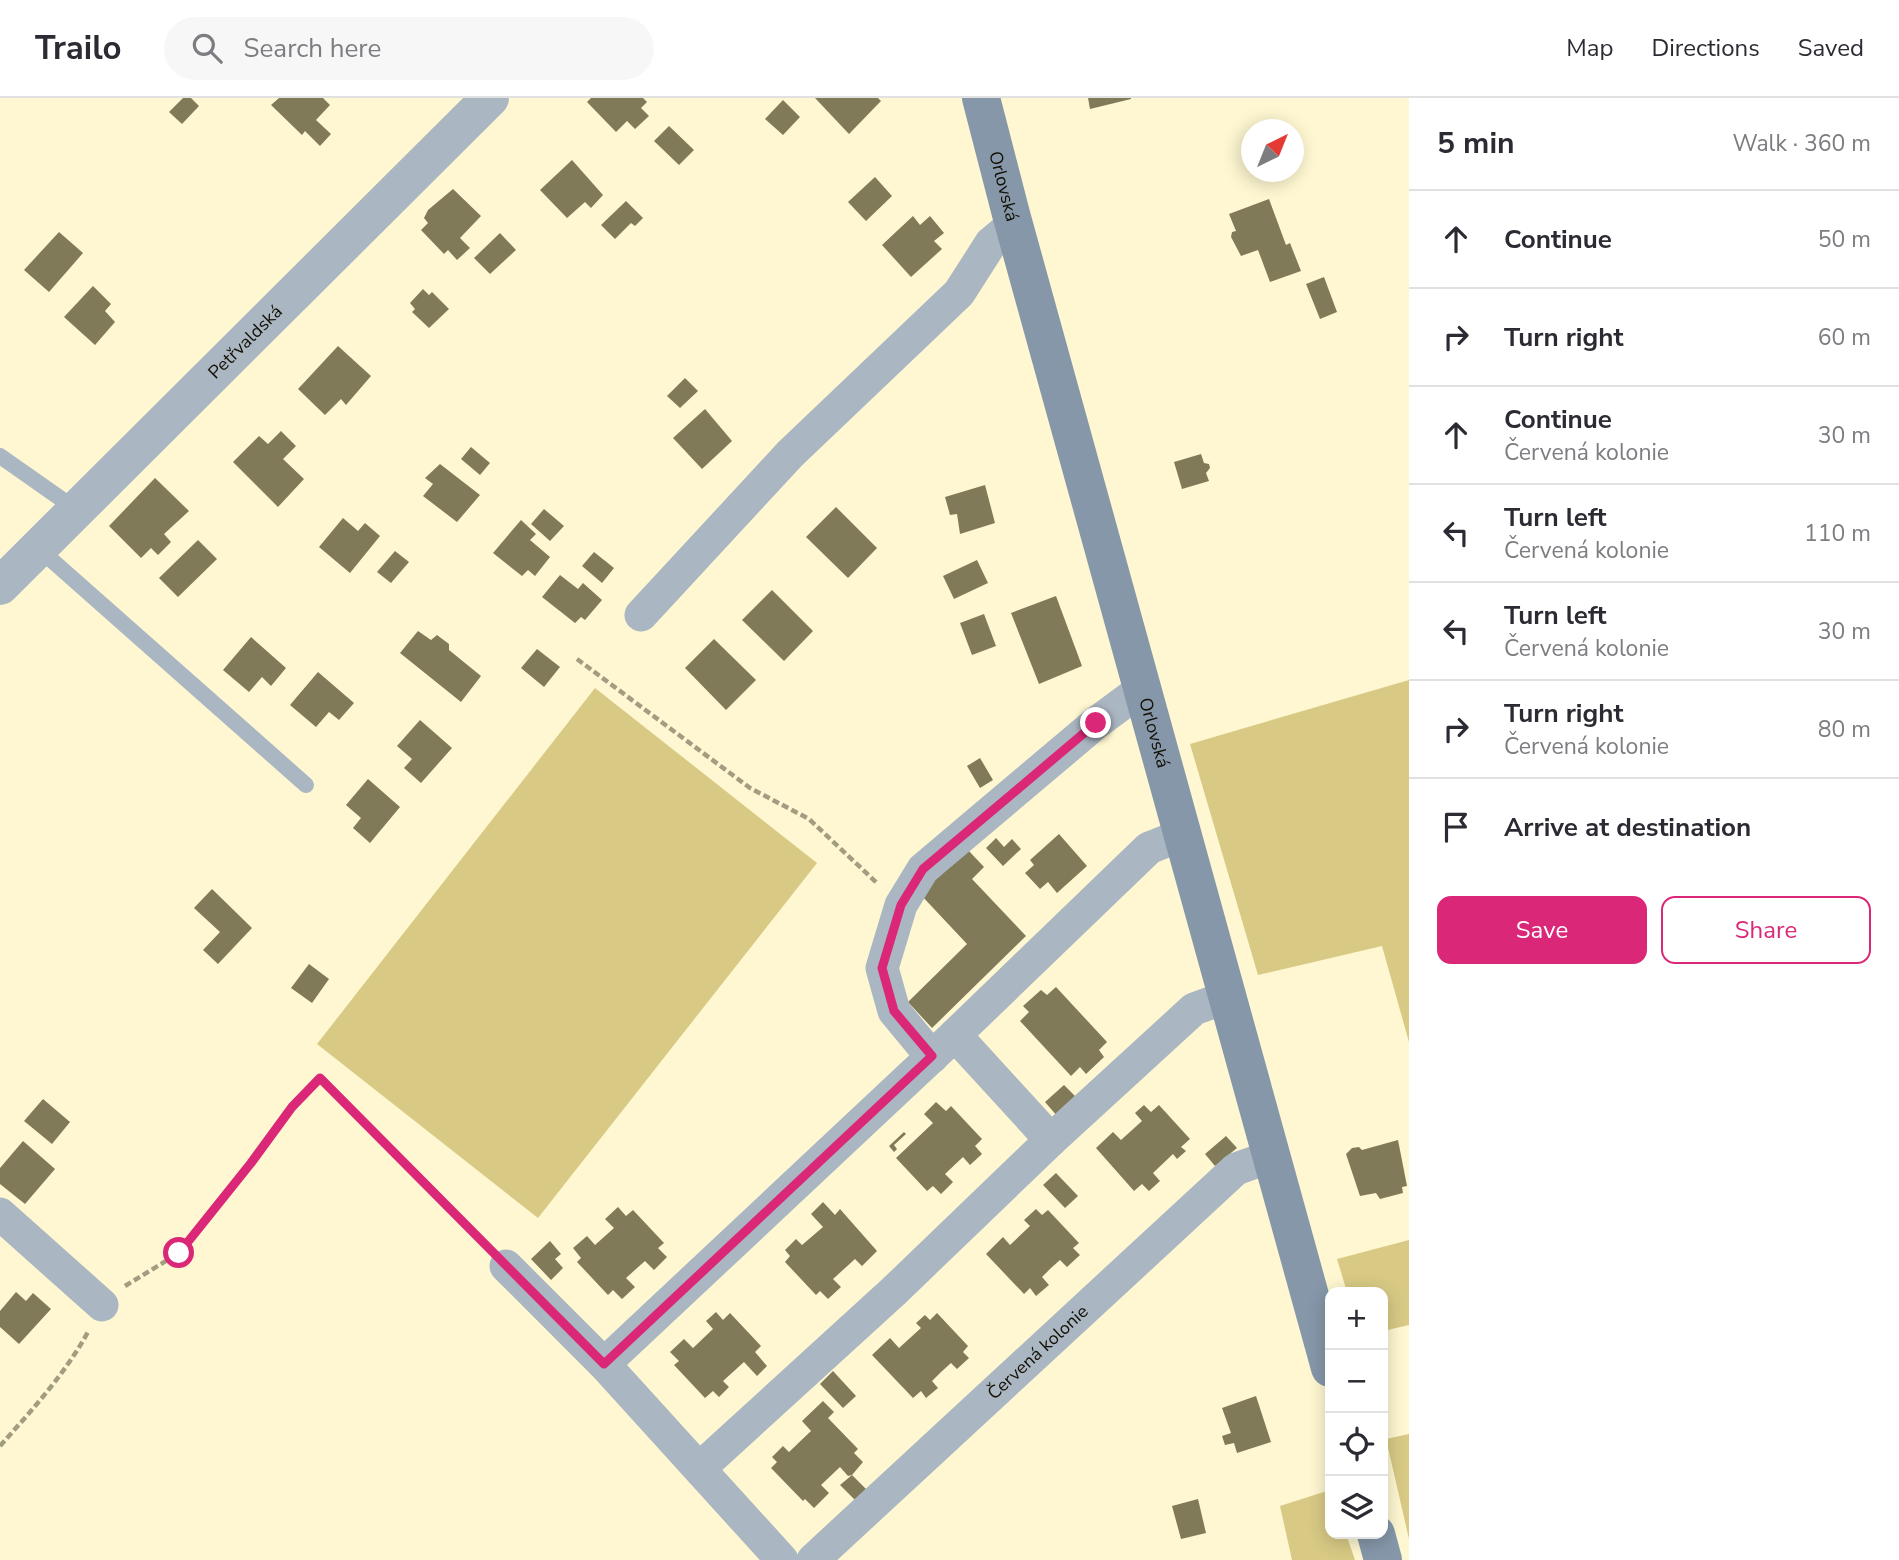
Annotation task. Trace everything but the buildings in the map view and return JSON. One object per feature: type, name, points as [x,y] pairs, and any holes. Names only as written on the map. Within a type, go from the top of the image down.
[{"type":"main road","name":"Orlovská","points":[[981,98],[1325,1350]]},
{"type":"main road","points":[[1377,1539],[1383,1560]]},
{"type":"street","name":"Petřvaldská","points":[[0,586],[490,98]]},
{"type":"street","points":[[641,615],[790,454],[959,293],[991,243],[1014,224]]},
{"type":"street","points":[[1051,1140],[943,1046],[894,1011],[882,968],[901,905],[923,869],[1096,723],[1142,689]]},
{"type":"street","points":[[604,1364],[943,1046],[1149,848],[1182,835]]},
{"type":"street","points":[[700,1468],[894,1291],[1051,1140],[1194,1009],[1227,997]]},
{"type":"street","name":"Červená kolonie","points":[[813,1560],[1236,1169],[1272,1156]]},
{"type":"street","points":[[0,1214],[102,1305]]},
{"type":"street","points":[[506,1266],[604,1364],[782,1560]]},
{"type":"lane","points":[[0,456],[77,510]]},
{"type":"lane","points":[[38,548],[306,785]]},
{"type":"path","points":[[577,659],[750,788],[809,819],[901,905]]},
{"type":"path","points":[[0,1446],[34,1408],[79,1349],[102,1305],[128,1283],[179,1253],[292,1107],[320,1078],[506,1266]]},
{"type":"shaded area","points":[[1409,680],[1409,1042],[1382,946],[1258,975],[1190,744]]},
{"type":"shaded area","points":[[595,688],[817,863],[538,1218],[317,1044]]},
{"type":"shaded area","points":[[1409,1240],[1409,1325],[1388,1330],[1388,1287],[1345,1287],[1337,1259]]},
{"type":"shaded area","points":[[1409,1434],[1409,1539],[1388,1448],[1388,1439]]},
{"type":"shaded area","points":[[1325,1492],[1325,1539],[1348,1539],[1355,1560],[1292,1560],[1280,1506]]},
{"type":"route","points":[[179,1253],[292,1107],[320,1078],[604,1364],[932,1056],[894,1011],[882,968],[901,905],[923,869],[1096,723]]}]
